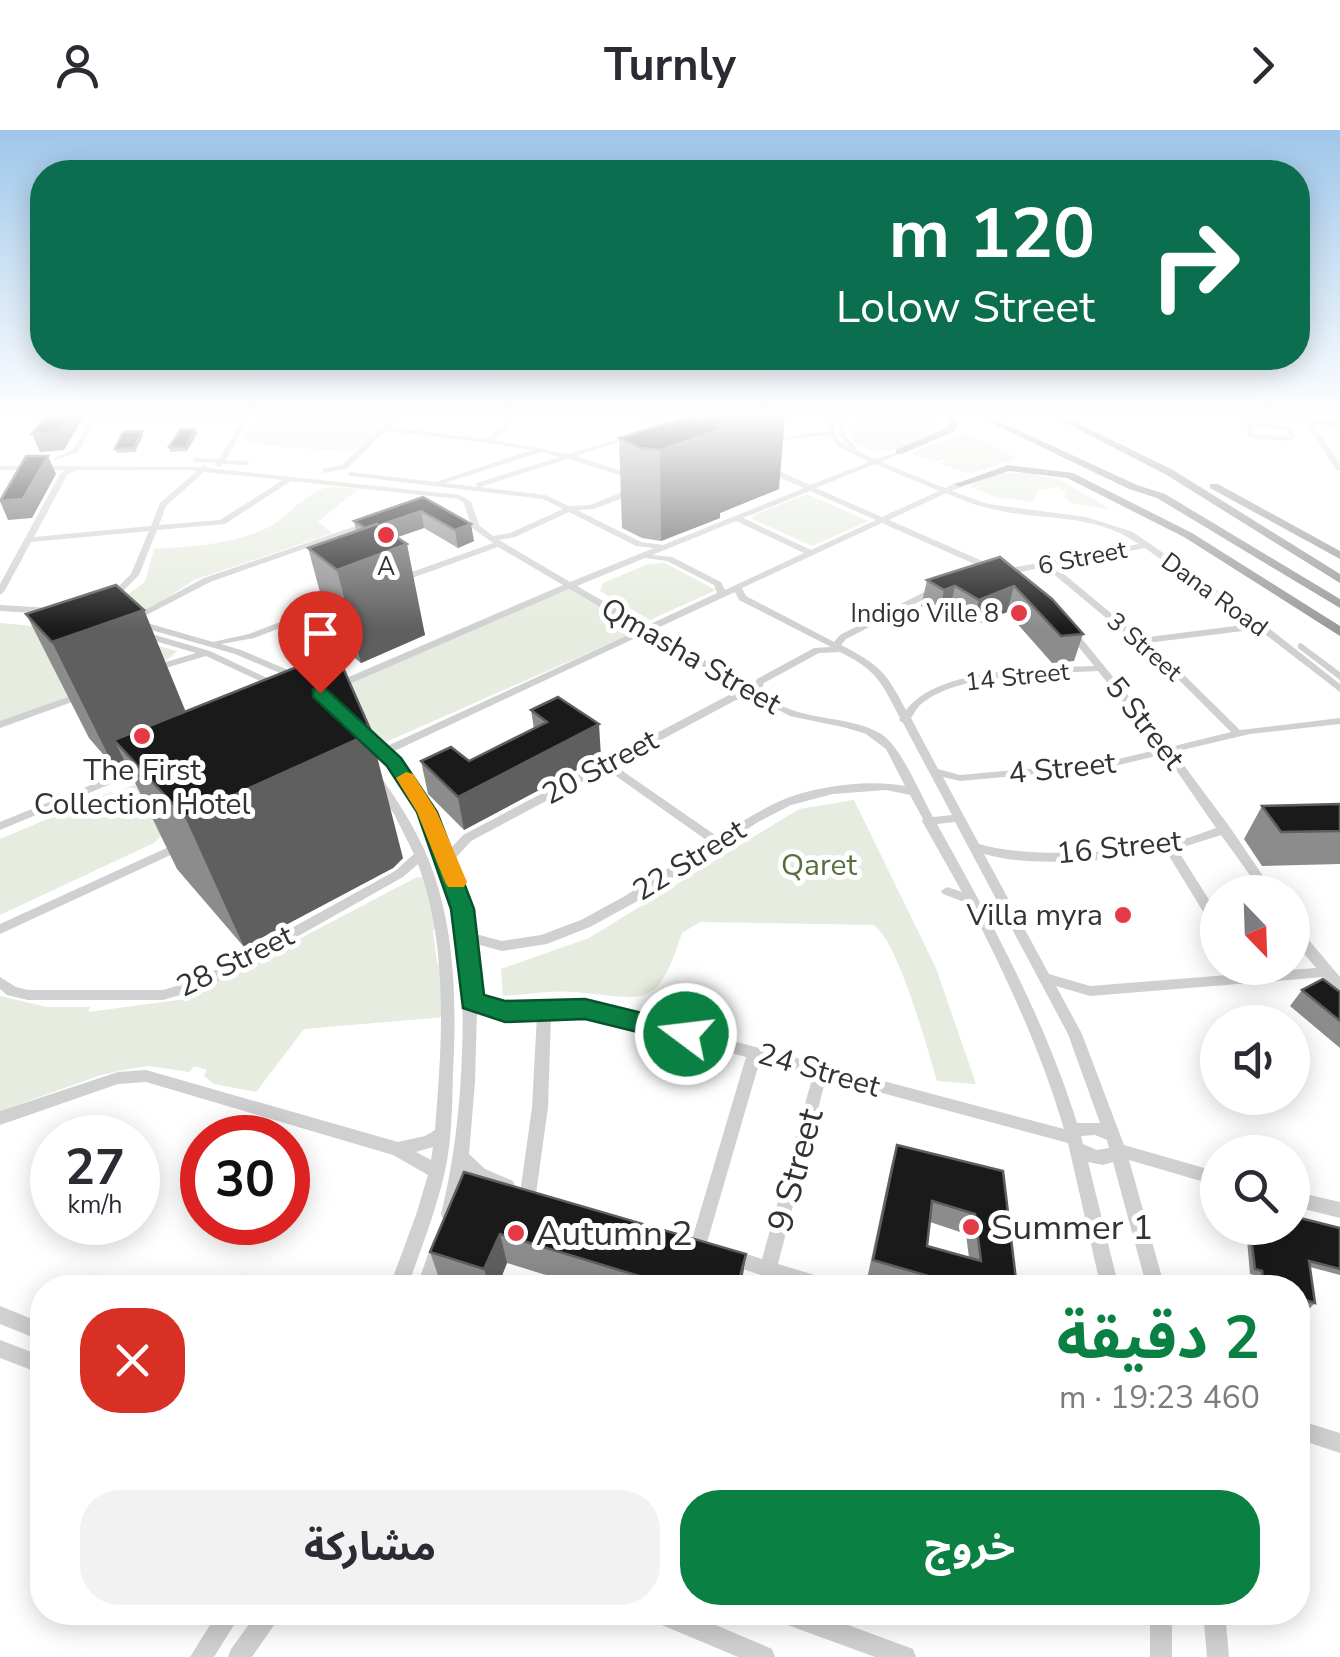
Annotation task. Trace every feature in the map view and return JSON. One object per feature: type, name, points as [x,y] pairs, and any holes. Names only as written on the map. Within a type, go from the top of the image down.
[{"type":"highway","points":[[1094,487],[1188,535],[1340,632]]},
{"type":"highway","points":[[1139,487],[1161,496],[1340,604]]},
{"type":"highway","points":[[1195,487],[1340,579]]},
{"type":"highway","points":[[1212,487],[1340,556]]},
{"type":"highway","points":[[1293,574],[1310,595],[1340,618]]},
{"type":"street","points":[[0,592],[52,487]]},
{"type":"street","points":[[101,606],[135,576],[157,513],[183,487]]},
{"type":"street","points":[[28,540],[230,520],[268,487]]},
{"type":"street","points":[[383,487],[423,492],[431,496],[427,505],[465,500],[471,520],[489,542]]},
{"type":"street","points":[[472,487],[545,497],[639,544],[670,546]]},
{"type":"street","points":[[498,487],[503,491]]},
{"type":"street","points":[[389,584],[571,508],[591,506],[641,487]]},
{"type":"street","points":[[804,487],[1000,573],[1021,586]]},
{"type":"street","points":[[128,626],[185,646],[238,652],[316,689],[812,487]]},
{"type":"street","name":"Dana Road","points":[[934,487],[996,508],[1094,520],[1151,544],[1340,689]]},
{"type":"street","points":[[348,768],[953,487]]},
{"type":"street","name":"Dana Road","points":[[963,487],[968,494],[987,501],[1104,518],[1151,544],[1340,677]]},
{"type":"street","points":[[588,517],[591,506]]},
{"type":"street","points":[[736,518],[811,553]]},
{"type":"street","points":[[128,626],[207,580],[376,522]]},
{"type":"street","name":"Qmasha Street","points":[[489,542],[499,544],[792,714],[844,723],[876,734],[890,748],[1006,964],[1053,1072],[1107,1275]]},
{"type":"street","name":"6 Street","points":[[976,578],[1151,544]]},
{"type":"street","points":[[304,547],[319,558]]},
{"type":"street","name":"Qmasha Street","points":[[644,557],[674,561],[718,584],[722,594]]},
{"type":"street","name":"3 Street","points":[[1046,564],[1140,642],[1238,734]]},
{"type":"street","points":[[586,597],[592,583],[617,567]]},
{"type":"street","points":[[760,696],[757,686],[762,680],[817,650],[841,645],[944,586]]},
{"type":"street","points":[[738,587],[742,598],[841,645],[879,672],[1065,1014],[1116,1143],[1152,1275]]},
{"type":"street","points":[[139,674],[352,598]]},
{"type":"street","points":[[1,612],[60,616]]},
{"type":"street","points":[[147,625],[150,613]]},
{"type":"street","name":"5 Street","points":[[1059,618],[1167,750],[1256,875]]},
{"type":"street","points":[[1243,628],[1252,619]]},
{"type":"street","points":[[128,626],[147,625],[208,647],[292,694]]},
{"type":"street","points":[[1140,642],[1243,628],[1270,633]]},
{"type":"street","points":[[238,652],[251,636]]},
{"type":"street","points":[[173,661],[185,646]]},
{"type":"street","name":"14 Street","points":[[893,696],[911,700],[966,678],[1102,668]]},
{"type":"street","points":[[733,698],[738,684]]},
{"type":"street","points":[[0,725],[89,692]]},
{"type":"street","name":"14 Street","points":[[904,720],[910,709],[934,693]]},
{"type":"street","name":"20 Street","points":[[448,859],[468,838],[606,764],[733,698],[760,696]]},
{"type":"street","points":[[348,719],[383,752],[415,791],[448,859],[467,936],[472,1002],[464,1159],[429,1275]]},
{"type":"street","name":"4 Street","points":[[932,771],[960,778],[1106,765],[1238,734],[1340,721]]},
{"type":"street","points":[[354,746],[396,804],[432,878],[446,948],[442,1134],[436,1171],[402,1275]]},
{"type":"street","points":[[0,826],[165,757]]},
{"type":"street","points":[[606,764],[717,842]]},
{"type":"street","points":[[885,786],[898,780],[903,771]]},
{"type":"street","points":[[945,793],[949,784],[960,778]]},
{"type":"street","name":"22 Street","points":[[467,936],[497,945],[553,938],[582,927],[786,802],[818,793],[885,786],[914,792]]},
{"type":"street","points":[[928,821],[959,818]]},
{"type":"street","name":"16 Street","points":[[975,847],[1011,857],[1170,846],[1225,830]]},
{"type":"street","points":[[437,834],[468,838]]},
{"type":"street","points":[[0,929],[200,836]]},
{"type":"street","points":[[1170,846],[1200,895]]},
{"type":"street","name":"28 Street","points":[[0,982],[12,991],[28,995],[176,992],[202,983],[399,874],[421,854]]},
{"type":"street","points":[[989,872],[1011,857]]},
{"type":"street","points":[[399,874],[432,878]]},
{"type":"street","points":[[947,891],[972,900]]},
{"type":"street","name":"22 Street","points":[[470,963],[497,945]]},
{"type":"street","points":[[1310,952],[1340,986]]},
{"type":"street","points":[[1310,972],[1326,972]]},
{"type":"street","points":[[1046,978],[1090,991]]},
{"type":"street","points":[[1065,1014],[1073,999],[1090,991],[1200,979]]},
{"type":"street","name":"24 Street","points":[[472,1002],[505,1012],[544,1008],[601,1012],[1073,1139]]},
{"type":"street","points":[[528,1194],[540,1107],[544,1008]]},
{"type":"street","name":"24 Street","points":[[470,1032],[505,1012]]},
{"type":"street","points":[[698,1246],[755,1052]]},
{"type":"street","name":"9 Street","points":[[768,1269],[821,1072]]},
{"type":"street","points":[[0,1118],[118,1078],[146,1076],[397,1149],[436,1171]]},
{"type":"street","points":[[1116,1143],[1112,1155],[1094,1158],[1073,1139],[1096,1128],[1116,1143],[1200,1172]]},
{"type":"street","points":[[397,1149],[412,1148],[442,1134]]},
{"type":"street","points":[[464,1159],[489,1179],[547,1200]]},
{"type":"street","points":[[454,1196],[489,1179]]},
{"type":"street","points":[[1310,1202],[1340,1210]]},
{"type":"street","points":[[679,1240],[787,1275]]},
{"type":"street","points":[[0,1315],[30,1327]]},
{"type":"street","points":[[0,1349],[30,1360]]},
{"type":"street","points":[[1310,1434],[1340,1443]]},
{"type":"street","points":[[202,1657],[222,1625]]},
{"type":"street","points":[[239,1657],[262,1625]]},
{"type":"street","points":[[689,1625],[764,1657]]},
{"type":"street","points":[[818,1625],[905,1657]]},
{"type":"street","points":[[1161,1625],[1161,1657]]},
{"type":"street","points":[[1215,1625],[1218,1657]]},
{"type":"green space","points":[[972,487],[1056,487],[1038,490],[1033,502],[997,497]]},
{"type":"green space","points":[[1058,487],[1073,487],[1110,509],[1070,503],[1064,497],[1066,492]]},
{"type":"green space","points":[[321,489],[358,489],[318,522],[333,533],[194,580],[144,613],[106,610],[145,582],[154,549],[214,544],[257,532]]},
{"type":"green space","points":[[807,494],[868,521],[812,546],[752,519]]},
{"type":"green space","points":[[665,563],[716,590],[650,620],[600,591],[603,583],[648,564]]},
{"type":"green space","points":[[568,589],[640,630],[386,742],[328,693]]},
{"type":"green space","points":[[0,623],[111,633],[177,651],[167,660],[0,723]]},
{"type":"green space","points":[[236,739],[164,838],[161,836],[154,843],[0,915],[0,839],[114,794]]},
{"type":"green space","name":"Qaret","points":[[854,800],[936,968],[976,1084],[937,1081],[892,950],[873,925],[700,922],[682,933],[664,976],[646,994],[633,997],[556,992],[503,996],[501,969],[589,938],[799,809]]},
{"type":"green space","points":[[417,877],[427,878],[441,924],[433,930],[437,963],[442,965],[445,1017],[304,1029],[256,1092],[214,1084],[204,1076],[207,1070],[194,1066],[189,1072],[149,1066],[101,1075],[0,1111],[0,996],[47,1007],[90,1007],[88,1012],[185,999]]},
{"type":"building","points":[[8,487],[30,487],[23,499],[0,501]]},
{"type":"building","points":[[423,497],[471,524],[455,530],[421,511],[380,525],[386,530],[377,524],[365,528],[354,521]]},
{"type":"building","points":[[377,524],[407,544],[337,570],[308,548]]},
{"type":"building","points":[[1000,557],[1052,599],[1083,634],[1061,636],[1014,586],[979,600],[955,586],[944,590],[927,580]]},
{"type":"building","points":[[116,585],[144,610],[52,642],[26,614]]},
{"type":"building","points":[[332,653],[344,670],[370,729],[358,739],[185,817],[114,740]]},
{"type":"building","points":[[558,697],[599,724],[458,797],[421,761],[451,747],[469,761],[547,722],[531,710]]},
{"type":"building","points":[[1340,804],[1340,831],[1281,832],[1262,806]]},
{"type":"building","points":[[1323,979],[1340,992],[1340,1021],[1302,990]]},
{"type":"building","name":"Summer 1","points":[[897,1145],[1003,1171],[1015,1275],[925,1275],[873,1260]],"holes":[[[932,1201],[975,1214],[981,1261],[927,1246]]]},
{"type":"building","points":[[464,1172],[746,1254],[740,1275],[636,1275],[500,1234],[484,1269],[430,1252]]},
{"type":"building","points":[[1310,1220],[1340,1228],[1340,1269],[1309,1261],[1315,1303],[1310,1302],[1310,1275],[1262,1275],[1255,1269],[1252,1245],[1310,1245]]},
{"type":"slow traffic","points":[[406,778],[427,812],[456,882]]},
{"type":"place","name":"A","points":[[386,535]]},
{"type":"place","name":"Indigo Ville 8","points":[[1019,613]]},
{"type":"place","name":"The First Collection Hotel","points":[[142,736]]},
{"type":"place","name":"Villa myra","points":[[1123,915]]},
{"type":"place","name":"Summer 1","points":[[971,1227]]},
{"type":"place","name":"Autumn 2","points":[[516,1233]]},
{"type":"route","points":[[320,693],[394,762],[427,812],[448,859],[463,909],[472,1002],[505,1012],[585,1009],[686,1034]]}]
